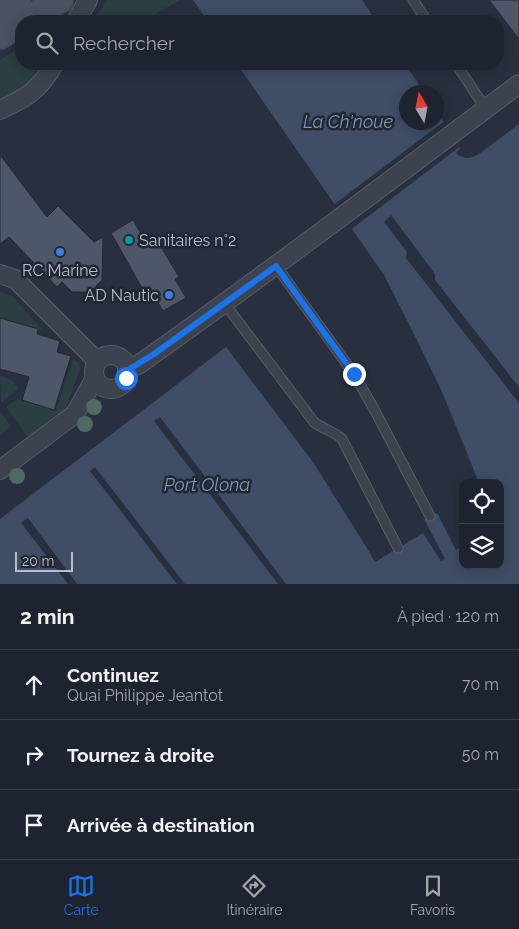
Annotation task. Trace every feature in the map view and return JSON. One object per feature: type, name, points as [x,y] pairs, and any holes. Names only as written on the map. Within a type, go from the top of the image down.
[{"type":"main road","points":[[0,10],[17,0]]},
{"type":"main road","points":[[35,15],[60,0]]},
{"type":"main road","points":[[0,36],[15,27]]},
{"type":"street","points":[[79,15],[88,0]]},
{"type":"street","points":[[0,110],[18,102],[38,88],[50,70]]},
{"type":"street","points":[[128,370],[225,304],[335,224],[519,84]]},
{"type":"street","points":[[0,274],[15,279],[96,370],[102,387],[113,389],[123,383],[128,370],[118,357],[107,355],[96,370],[75,414],[0,470]]},
{"type":"lane","points":[[413,0],[423,15]]},
{"type":"lane","points":[[460,70],[486,109]]},
{"type":"lane","points":[[276,266],[354,374],[430,516]]},
{"type":"lane","points":[[225,304],[314,422],[342,439],[398,548]]},
{"type":"shaded area","points":[[108,0],[180,0],[154,15],[97,15]]},
{"type":"shaded area","points":[[15,51],[15,70],[41,70],[33,83],[0,103],[0,60]]},
{"type":"shaded area","points":[[0,291],[12,296],[42,329],[0,318]]},
{"type":"shaded area","points":[[73,359],[79,363],[80,369],[66,408],[28,437],[6,407],[18,399],[56,410]]},
{"type":"shaded area","points":[[0,376],[12,380],[18,389],[1,403]]},
{"type":"shaded area","points":[[0,413],[11,426],[0,435]]},
{"type":"water","points":[[193,0],[362,0],[372,15],[204,15]]},
{"type":"water","name":"Port Olona","points":[[241,70],[409,70],[419,85],[399,85],[399,130],[444,130],[444,122],[460,148],[456,153],[464,158],[470,158],[479,154],[519,124],[519,584],[0,584],[0,519],[226,347],[313,462],[375,561],[423,533],[441,561],[445,559],[424,519],[437,513],[456,550],[459,548],[459,569],[504,569],[504,479],[477,479],[443,394],[384,275]]},
{"type":"pier","points":[[446,120],[462,145],[349,231],[332,206],[433,130],[444,130],[444,122]]},
{"type":"pier","points":[[391,215],[435,274],[435,280],[519,387],[519,403],[406,258],[407,252],[384,222]]},
{"type":"pier","points":[[160,417],[286,584],[278,584],[154,421]]},
{"type":"pier","points":[[95,467],[185,584],[177,584],[90,471]]},
{"type":"pier","points":[[28,518],[77,584],[68,584],[21,523]]},
{"type":"pier","points":[[354,523],[375,558],[422,531],[423,533],[375,562]]},
{"type":"building","points":[[489,0],[519,0],[519,39],[504,20],[504,15],[501,15]]},
{"type":"building","points":[[0,155],[47,217],[58,206],[94,242],[103,237],[102,280],[90,292],[72,292],[62,282],[57,287],[9,237],[0,244]]},
{"type":"building","points":[[133,220],[149,247],[158,242],[179,277],[175,279],[186,298],[163,311],[152,292],[146,295],[111,233]]},
{"type":"building","points":[[0,318],[38,329],[37,334],[60,341],[57,352],[71,356],[54,410],[22,400],[29,377],[0,369]]},
{"type":"place","name":"Sanitaires n°2","points":[[129,240]]},
{"type":"place","name":"RC Marine","points":[[60,252]]},
{"type":"place","name":"AD Nautic","points":[[169,295]]},
{"type":"route","points":[[126,378],[128,370],[154,354],[276,266],[354,374]]},
{"type":"water label","name":"La Ch'noue","points":[[348,122]]}]
